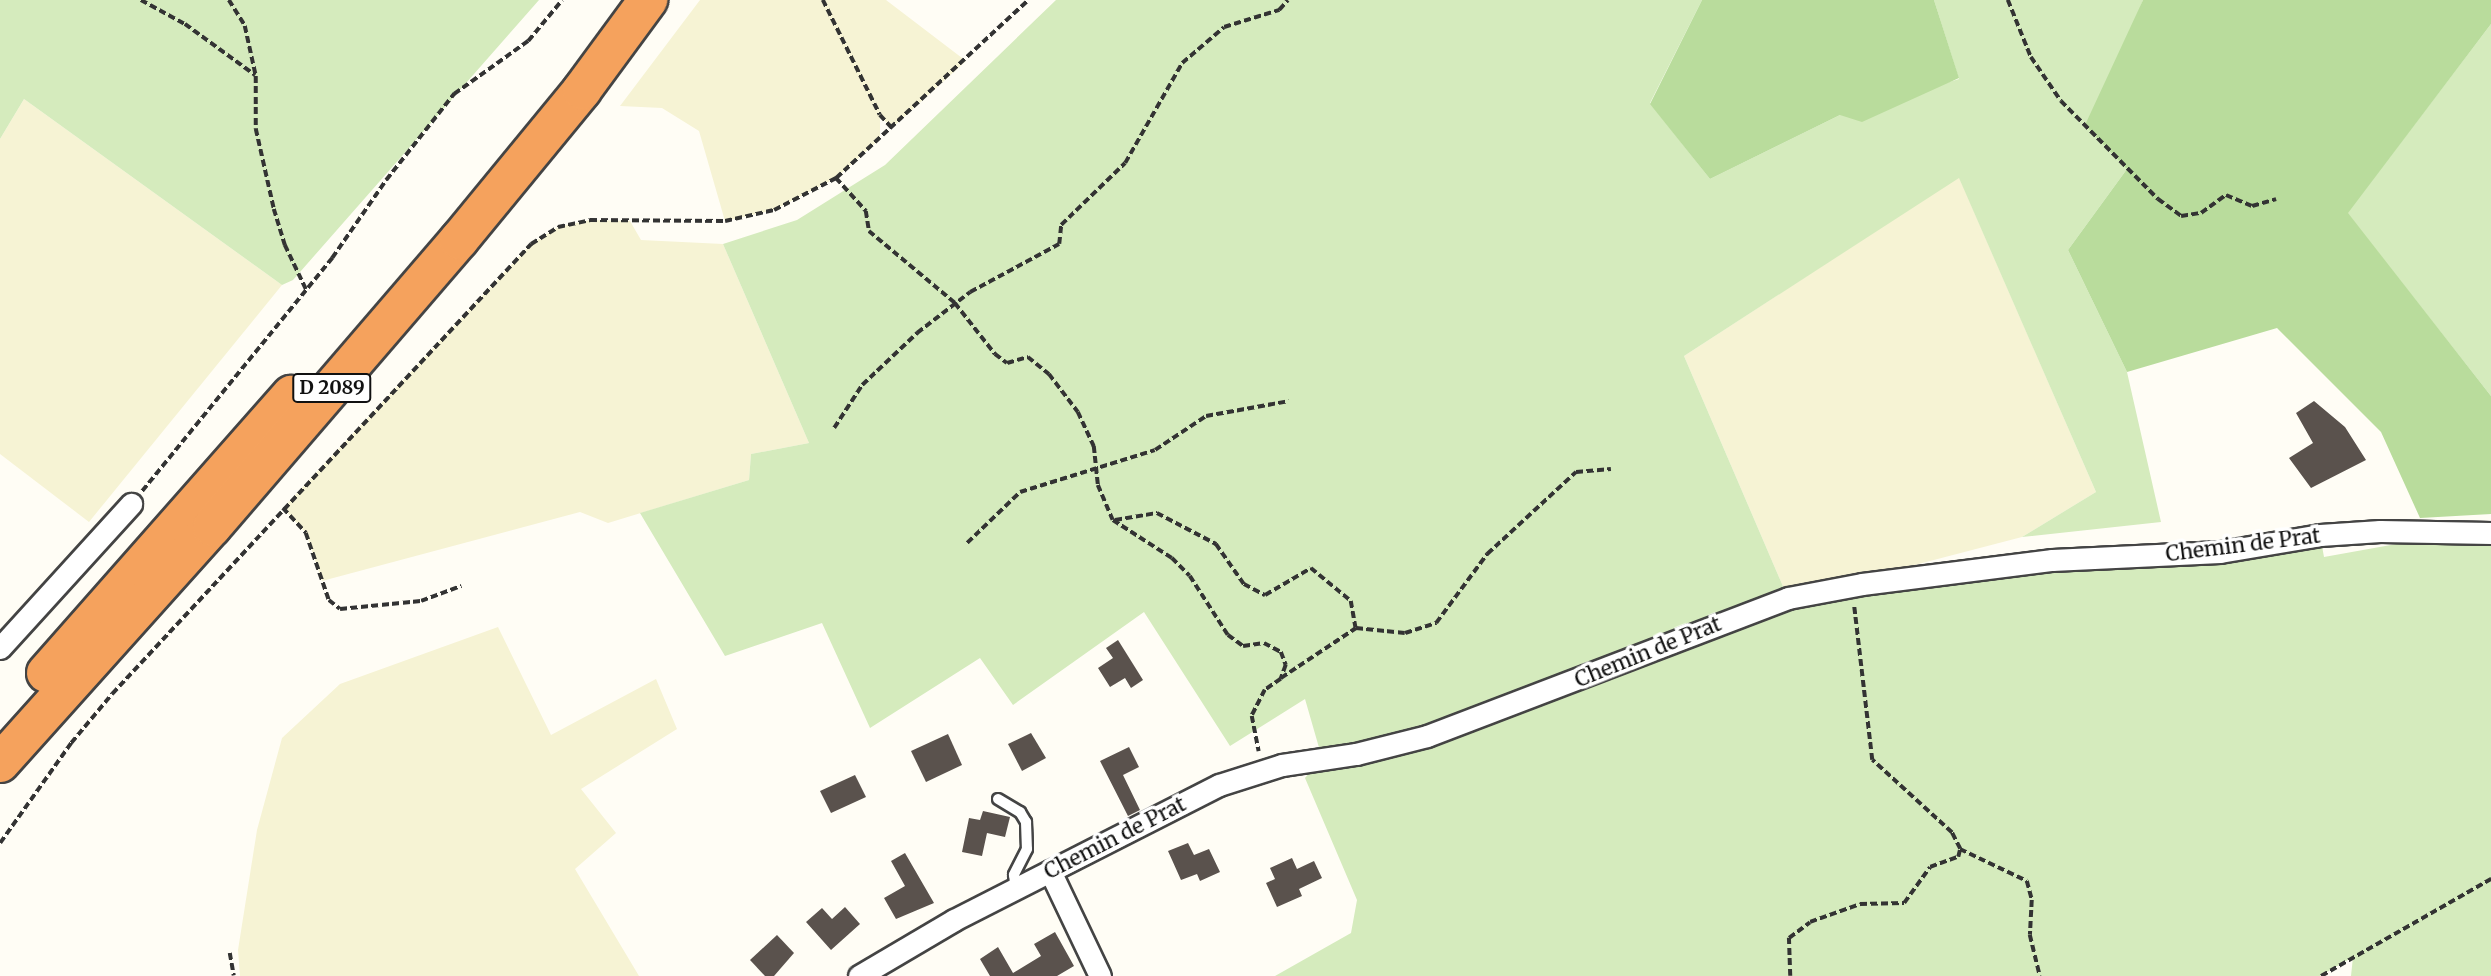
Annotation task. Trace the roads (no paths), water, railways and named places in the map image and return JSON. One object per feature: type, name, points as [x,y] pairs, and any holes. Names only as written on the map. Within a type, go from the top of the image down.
[{"type":"highway","name":"D 2089","points":[[0,724],[441,226],[572,64],[618,0]]},
{"type":"highway","name":"D 2089","points":[[0,763],[212,527],[459,240],[582,90],[648,0]]},
{"type":"street","points":[[0,648],[131,504]]},
{"type":"street","name":"Chemin de Prat","points":[[859,976],[1016,889],[1219,785],[1263,772],[1427,736],[1625,664],[1743,613],[1851,586],[2052,560],[2220,552],[2320,535],[2491,533]]},
{"type":"street","points":[[1051,871],[1100,976]]},
{"type":"lane","points":[[998,799],[1020,812],[1026,822],[1027,849],[1014,875],[1016,889]]}]
